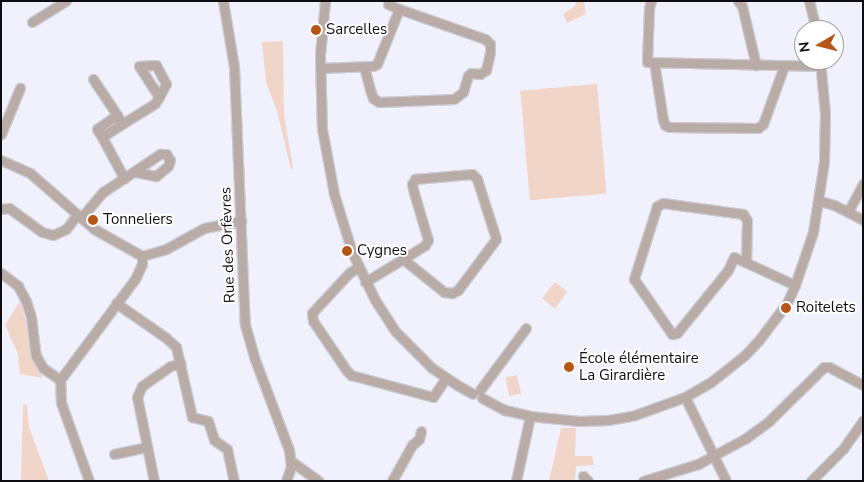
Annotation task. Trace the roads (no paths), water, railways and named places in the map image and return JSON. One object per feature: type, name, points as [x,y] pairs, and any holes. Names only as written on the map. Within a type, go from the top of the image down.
[{"type":"street","points":[[32,22],[66,1]]},
{"type":"street","name":"Rue des Orfèvres","points":[[223,1],[234,67],[245,325],[254,357],[284,434],[291,464]]},
{"type":"street","points":[[325,1],[320,68],[322,129],[326,166],[343,226],[358,267],[383,315],[415,352],[446,378],[479,394],[505,410],[530,416],[579,421],[608,420],[635,415],[685,397],[717,378],[745,354],[780,312],[795,285],[810,240],[820,201],[825,140],[821,70]]},
{"type":"street","points":[[651,1],[649,8],[651,62],[663,120],[665,125],[669,127],[758,128],[763,124],[784,66]]},
{"type":"street","points":[[738,1],[742,6],[756,65]]},
{"type":"street","points":[[809,1],[814,20]]},
{"type":"street","points":[[364,67],[373,98],[379,102],[454,99],[463,92],[468,76],[471,73],[480,74],[486,70],[490,44],[485,38],[388,4]]},
{"type":"street","points":[[320,68],[364,67],[378,64],[399,9]]},
{"type":"street","points":[[651,62],[794,65]]},
{"type":"street","points":[[93,79],[122,124]]},
{"type":"street","points":[[1,134],[20,88]]},
{"type":"street","points":[[102,138],[155,104],[159,96]]},
{"type":"street","points":[[117,115],[97,129],[124,178]]},
{"type":"street","points":[[1,160],[30,173],[94,229],[142,256],[166,249],[204,228],[240,221]]},
{"type":"street","points":[[1,209],[9,208],[42,232],[53,234],[66,229],[103,192],[135,172]]},
{"type":"street","points":[[366,282],[425,245],[428,240],[412,184],[415,179],[472,174],[477,179],[496,239],[458,290],[452,293],[444,292],[403,259]]},
{"type":"street","points":[[848,212],[863,184]]},
{"type":"street","points":[[820,201],[863,220]]},
{"type":"street","points":[[746,262],[747,220],[743,214],[663,203],[657,206],[634,279],[672,334],[677,333],[728,270],[734,258],[795,285]]},
{"type":"street","points":[[89,481],[61,403],[60,380],[135,279],[142,264],[142,256]]},
{"type":"street","points":[[358,267],[349,273],[316,309],[312,318],[347,371],[351,375],[433,397],[446,378]]},
{"type":"street","points":[[1,273],[18,286],[26,301],[31,317],[36,356],[43,368],[60,380]]},
{"type":"street","points":[[116,303],[165,337],[176,347],[192,417],[208,421],[214,440],[227,449],[234,481]]},
{"type":"street","points":[[479,394],[526,328]]},
{"type":"street","points":[[154,481],[137,397],[138,390],[171,366],[181,363]]},
{"type":"street","points":[[643,481],[671,474],[714,456],[746,438],[769,421],[819,369],[829,366],[863,385]]},
{"type":"street","points":[[685,397],[726,481]]},
{"type":"street","points":[[516,481],[530,416]]},
{"type":"street","points":[[811,481],[843,448],[863,420]]},
{"type":"street","points":[[392,481],[421,431]]},
{"type":"street","points":[[114,454],[147,447]]},
{"type":"street","points":[[286,481],[291,464]]},
{"type":"street","points":[[291,464],[309,481]]},
{"type":"street","points":[[291,464],[319,481]]},
{"type":"place","name":"Sarcelles","points":[[316,30]]},
{"type":"place","name":"Tonneliers","points":[[93,220]]},
{"type":"place","name":"Cygnes","points":[[347,251]]},
{"type":"place","name":"Roitelets","points":[[786,308]]},
{"type":"place","name":"École élémentaire La Girardière","points":[[569,367]]}]
